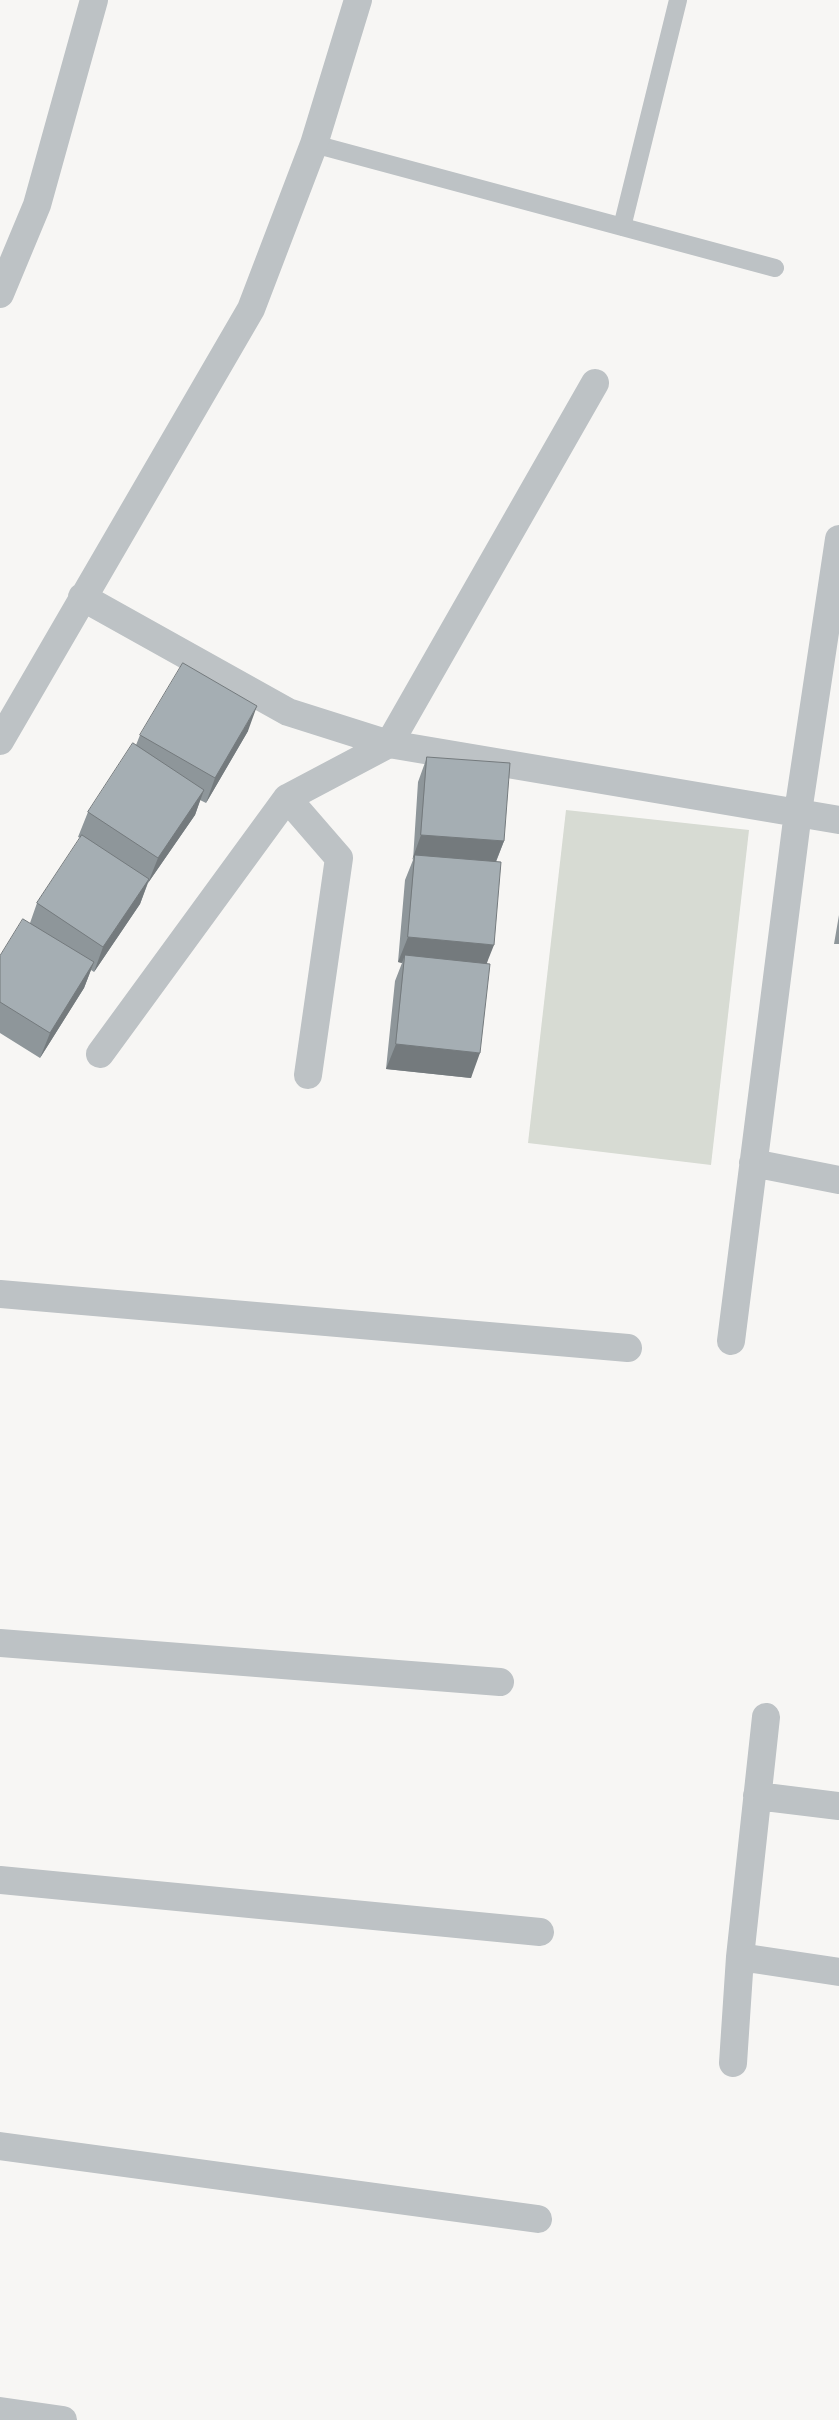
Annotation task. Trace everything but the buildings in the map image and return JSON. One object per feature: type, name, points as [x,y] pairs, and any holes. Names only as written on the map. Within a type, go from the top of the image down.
[{"type":"street","points":[[0,294],[37,204],[94,0]]},
{"type":"street","points":[[0,741],[251,309],[314,144],[358,0]]},
{"type":"street","points":[[100,1054],[287,798],[389,744],[595,383]]},
{"type":"street","points":[[731,1341],[798,812],[839,538]]},
{"type":"street","points":[[82,598],[288,712],[389,744],[839,820]]},
{"type":"street","points":[[287,798],[339,858],[308,1075]]},
{"type":"street","points":[[753,1163],[839,1180]]},
{"type":"street","points":[[0,1294],[628,1348]]},
{"type":"street","points":[[0,1643],[500,1682]]},
{"type":"street","points":[[733,2063],[740,1957],[766,1717]]},
{"type":"street","points":[[757,1796],[839,1806]]},
{"type":"street","points":[[0,1880],[540,1932]]},
{"type":"street","points":[[740,1957],[839,1972]]},
{"type":"street","points":[[0,2146],[538,2219]]},
{"type":"street","points":[[0,2411],[63,2420]]},
{"type":"lane","points":[[622,227],[678,0]]},
{"type":"lane","points":[[314,144],[775,268]]},
{"type":"shaded area","points":[[566,810],[749,830],[711,1165],[528,1143]]}]
